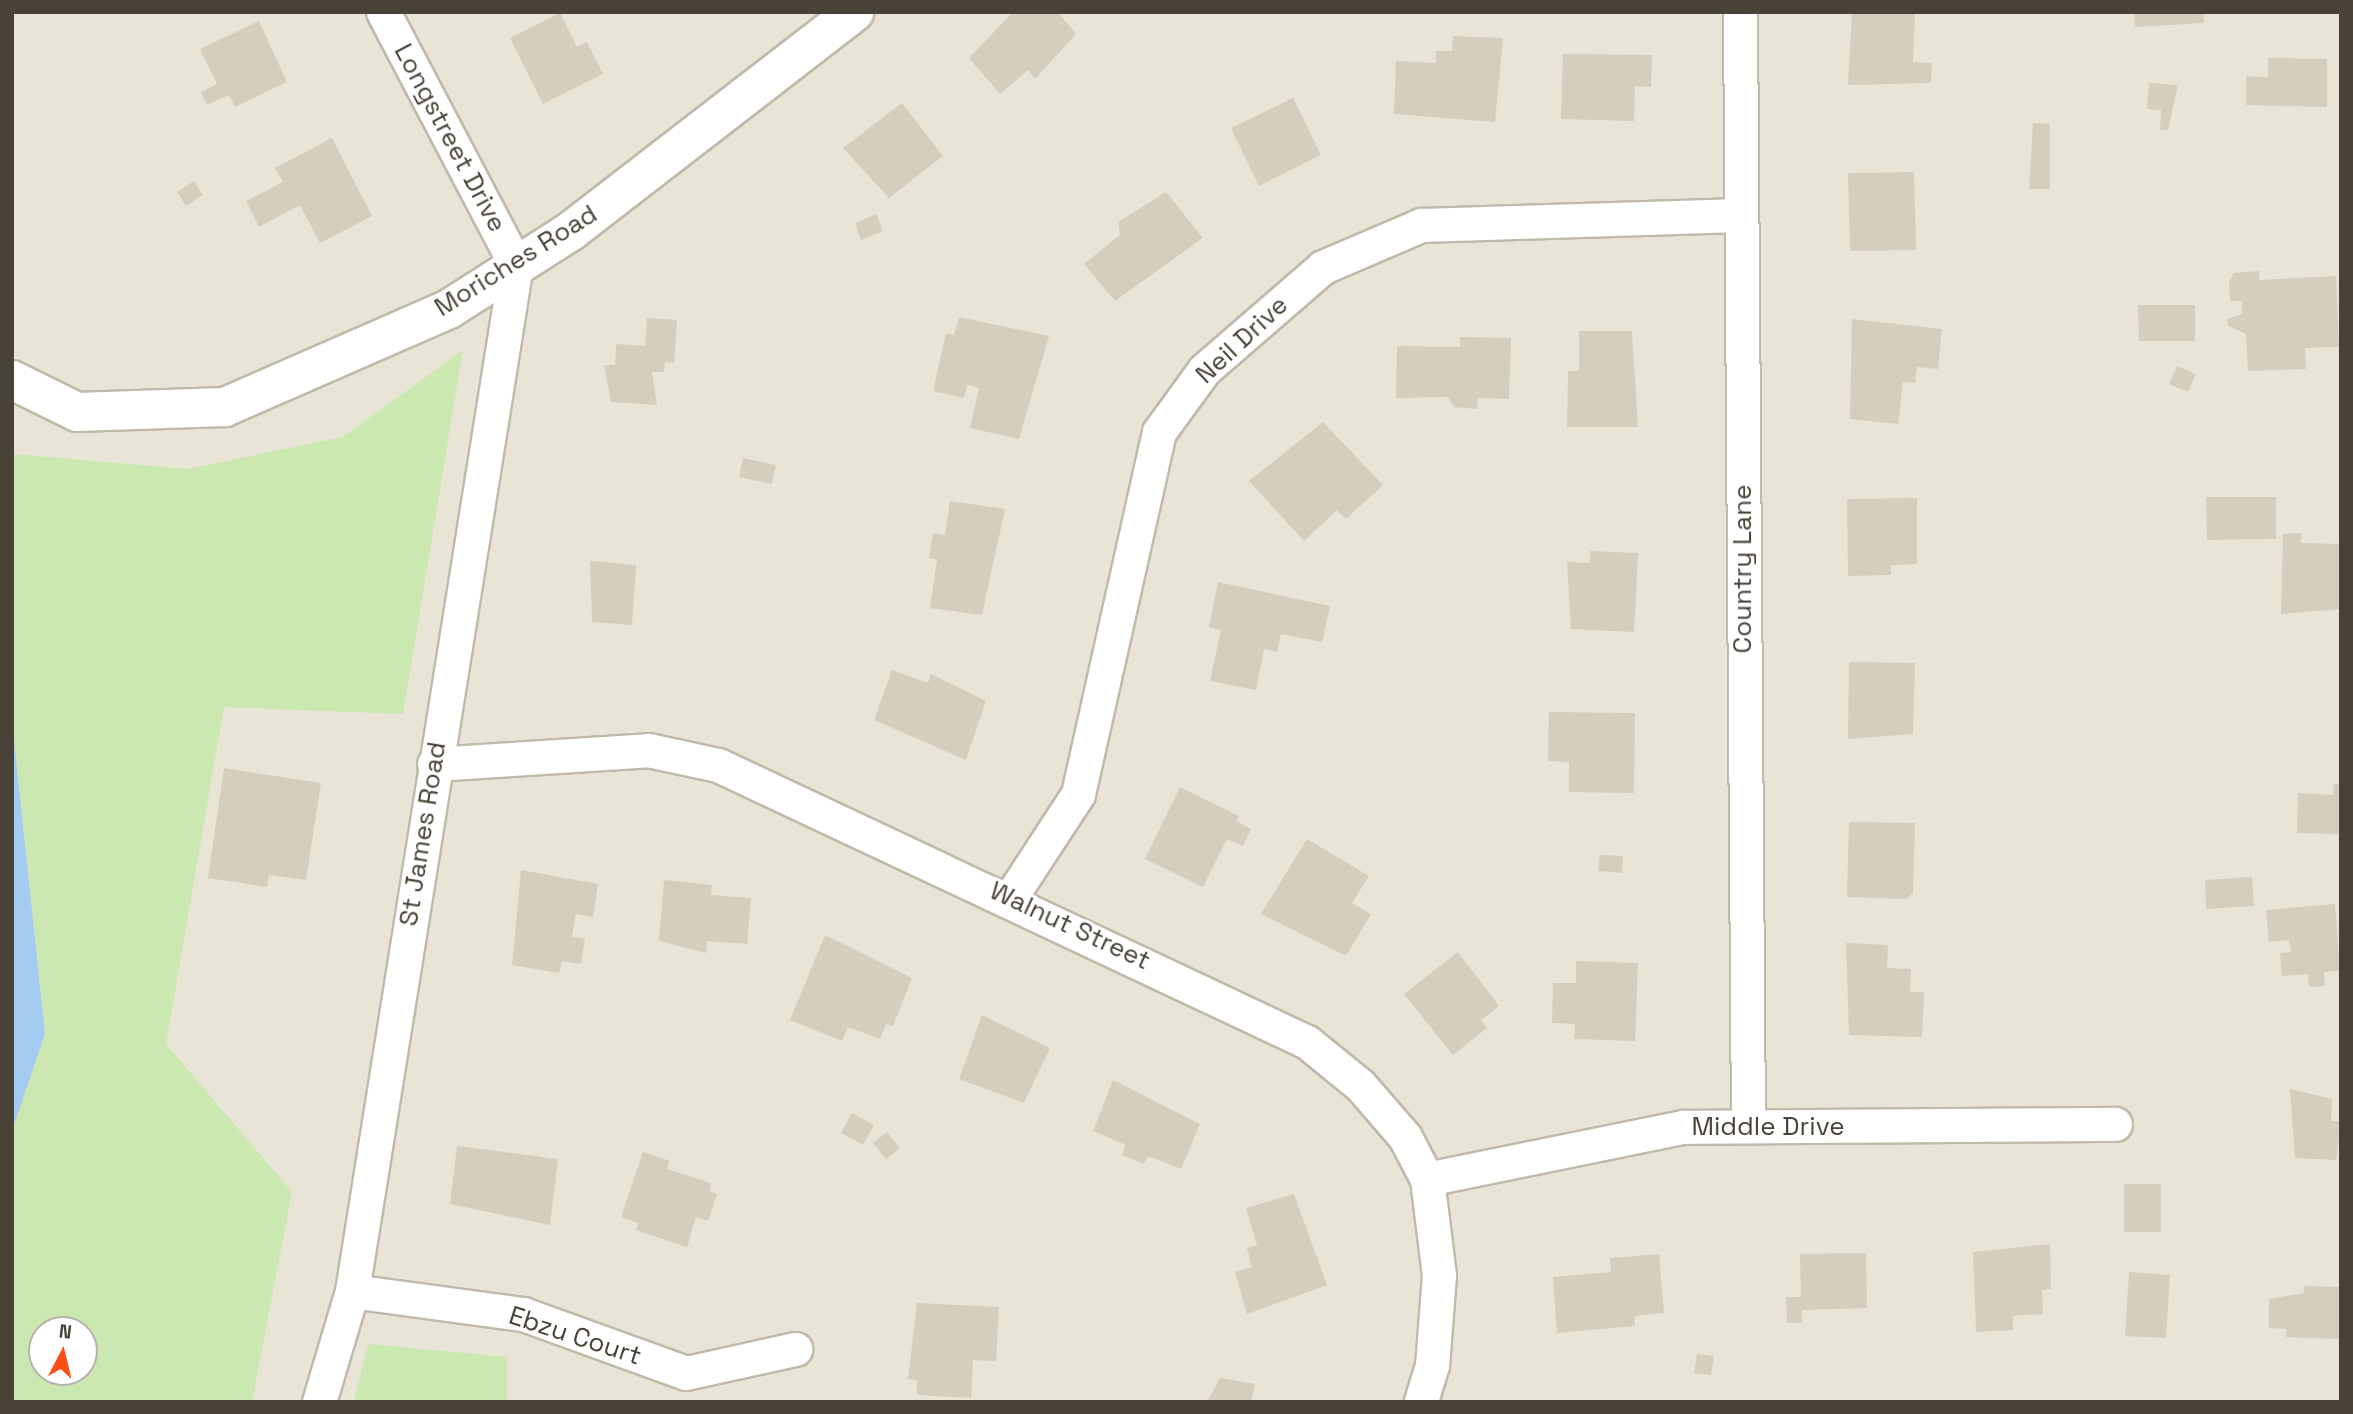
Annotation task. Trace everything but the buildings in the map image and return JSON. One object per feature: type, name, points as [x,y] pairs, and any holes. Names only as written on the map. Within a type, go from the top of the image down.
[{"type":"street","name":"Longstreet Drive","points":[[383,12],[516,265]]},
{"type":"street","name":"Moriches Road","points":[[12,380],[77,412],[225,407],[449,309],[570,231],[855,12]]},
{"type":"street","name":"Country Lane","points":[[1740,12],[1748,1126]]},
{"type":"street","name":"Neil Drive","points":[[1010,898],[1078,794],[1159,432],[1204,370],[1323,267],[1421,225],[1741,215]]},
{"type":"street","name":"St James Road","points":[[319,1402],[352,1291],[434,764],[516,265]]},
{"type":"street","name":"Walnut Street","points":[[434,764],[648,750],[718,765],[1010,898],[1307,1042],[1360,1085],[1405,1138],[1427,1179],[1438,1275],[1432,1365],[1421,1402]]},
{"type":"street","name":"Middle Drive","points":[[1427,1179],[1683,1127],[2115,1124]]},
{"type":"street","name":"Ebzu Court","points":[[352,1291],[523,1314],[686,1373],[795,1349]]},
{"type":"shaded area","points":[[12,12],[2341,12],[2341,1402],[12,1402]]},
{"type":"green space","points":[[463,350],[403,714],[224,707],[166,1044],[292,1192],[252,1402],[12,1402],[12,1131],[45,1034],[12,721],[12,454],[188,469],[343,437]]},
{"type":"green space","points":[[368,1344],[507,1357],[507,1402],[354,1402]]},
{"type":"water","points":[[12,721],[45,1034],[12,1131]]}]
